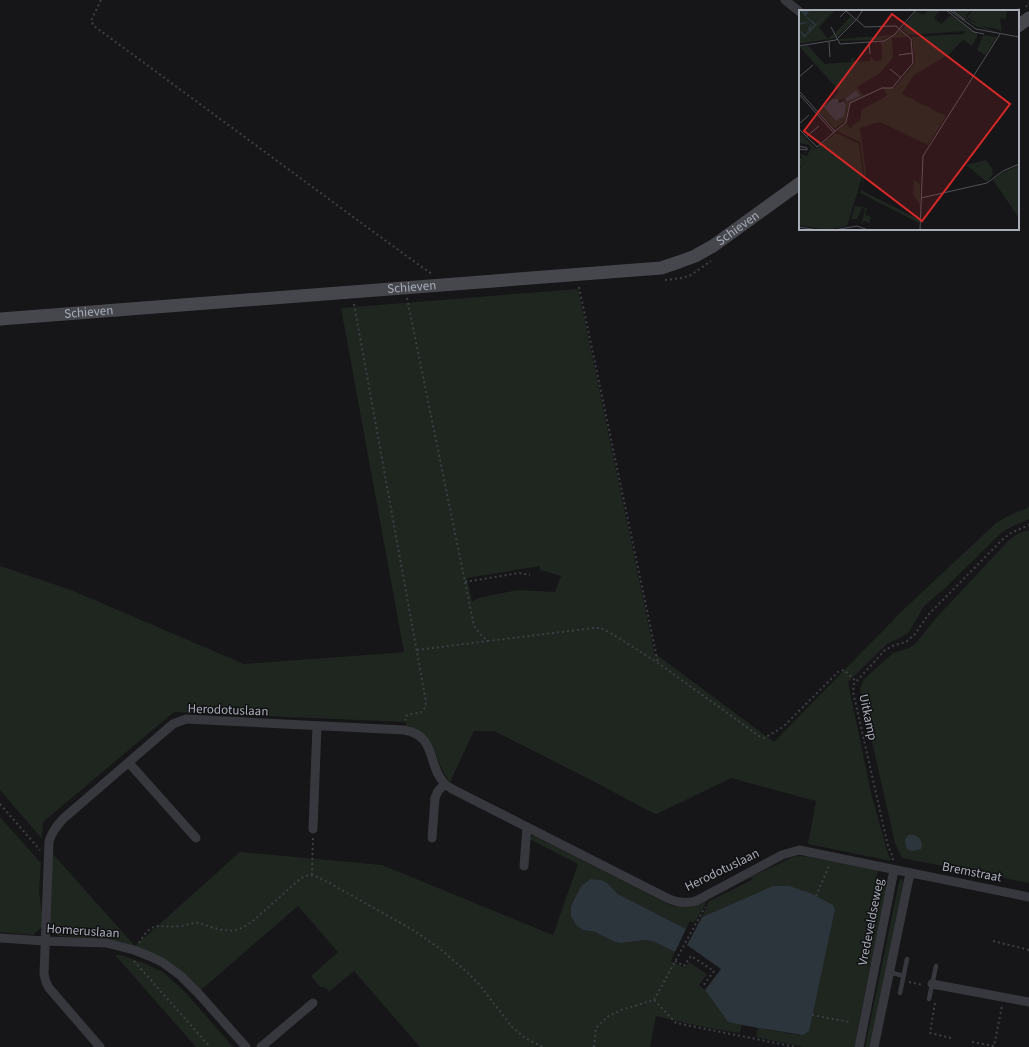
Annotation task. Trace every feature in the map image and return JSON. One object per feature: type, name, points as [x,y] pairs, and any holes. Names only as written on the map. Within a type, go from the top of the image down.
[{"type":"street","points":[[785,0],[799,11]]},
{"type":"street","points":[[1019,25],[1029,18]]},
{"type":"street","name":"Schieven","points":[[0,319],[661,268],[685,260],[713,246],[799,184]]},
{"type":"street","name":"Herodotuslaan","points":[[100,1047],[50,988],[46,982],[44,974],[49,841],[55,828],[64,818],[174,724],[186,719],[317,727],[404,730],[413,732],[420,736],[427,744],[438,774],[445,784],[452,789],[669,900],[680,903],[696,901],[782,855],[799,850],[894,870]]},
{"type":"street","points":[[313,829],[317,727]]},
{"type":"street","points":[[129,763],[196,838]]},
{"type":"street","points":[[432,838],[435,798],[438,791],[445,784]]},
{"type":"street","points":[[524,866],[527,827]]},
{"type":"street","name":"Vredeveldseweg","points":[[859,1047],[894,870],[910,873],[874,1047]]},
{"type":"street","name":"Bremstraat","points":[[910,873],[1029,897]]},
{"type":"street","name":"Homeruslaan","points":[[0,938],[106,943],[134,950],[149,956],[162,962],[181,976],[198,992],[246,1047]]},
{"type":"street","points":[[932,985],[1029,1002]]},
{"type":"street","points":[[261,1047],[313,1003]]},
{"type":"lane","points":[[900,993],[907,959]]},
{"type":"lane","points":[[929,999],[936,966]]},
{"type":"lane","name":"Vredeveldseweg","points":[[889,972],[903,979]]},
{"type":"path","points":[[101,0],[91,21],[94,26],[419,265],[438,277],[442,285]]},
{"type":"path","points":[[579,287],[658,663]]},
{"type":"path","points":[[407,299],[474,626],[488,641]]},
{"type":"path","points":[[354,304],[426,702],[423,712],[409,714],[406,716],[404,730]]},
{"type":"path","name":"Uitkamp","points":[[894,870],[892,855],[888,846],[853,692],[854,684],[885,650],[906,642],[915,634],[928,616],[1011,533],[1029,525]]},
{"type":"path","points":[[465,582],[519,573],[530,575]]},
{"type":"path","points":[[417,650],[602,628],[658,663],[754,733],[764,738],[783,727],[839,671],[844,670],[856,681]]},
{"type":"path","points":[[0,804],[48,860]]},
{"type":"path","points":[[312,875],[313,829]]},
{"type":"path","points":[[816,896],[829,866],[824,865]]},
{"type":"path","points":[[210,1047],[131,958],[142,936],[156,925],[180,926],[198,922],[212,928],[227,931],[239,930],[254,920],[300,879],[308,875],[312,875],[324,880],[426,938],[480,984],[512,1027],[525,1038],[543,1047]]},
{"type":"path","points":[[594,1047],[596,1028],[607,1017],[621,1010],[654,1000],[705,906]]},
{"type":"path","points":[[993,941],[1029,950]]},
{"type":"path","points":[[675,961],[684,966],[690,956],[714,971],[703,986]]},
{"type":"path","points":[[903,979],[932,985]]},
{"type":"path","points":[[972,1042],[994,1046],[1003,997]]},
{"type":"path","points":[[929,999],[935,1000],[930,1033],[951,1038]]},
{"type":"path","points":[[654,1000],[676,1023],[796,1047]]},
{"type":"path","points":[[812,1015],[849,1022]]},
{"type":"shaded area","points":[[578,289],[653,652],[774,742],[903,610],[996,523],[1029,507],[1029,519],[1001,533],[944,589],[924,606],[909,632],[887,644],[848,682],[871,793],[891,861],[808,844],[816,801],[731,778],[657,814],[494,731],[474,731],[450,782],[440,766],[430,741],[424,734],[416,729],[406,726],[406,722],[174,712],[43,822],[42,839],[0,790],[0,566],[71,590],[244,664],[404,652],[341,308]],"holes":[[[540,566],[540,570],[561,576],[555,592],[518,590],[478,598],[472,602],[467,578]]]},
{"type":"shaded area","points":[[1029,530],[1029,883],[902,858],[895,843],[860,689],[864,679],[893,653],[909,648],[915,644],[937,617],[1009,540],[1019,533]]},
{"type":"shaded area","points":[[0,817],[41,863],[39,891],[42,927],[33,935],[0,932]]},
{"type":"shaded area","points":[[908,835],[917,836],[921,840],[921,849],[914,851],[908,850],[905,840]]},
{"type":"shaded area","points":[[532,836],[672,906],[691,906],[708,899],[694,923],[690,921],[686,929],[618,894],[607,883],[590,879],[581,886],[571,906],[583,930],[595,932],[615,942],[622,943],[646,940],[655,942],[675,952],[671,961],[685,968],[689,962],[707,974],[699,985],[705,990],[728,1022],[742,1024],[740,1033],[698,1026],[656,1016],[650,1047],[420,1047],[354,971],[329,992],[326,988],[320,987],[311,976],[338,952],[298,906],[201,990],[185,974],[105,939],[59,936],[53,934],[50,929],[51,852],[135,946],[240,852],[382,865],[553,935],[578,864],[529,839]]},
{"type":"shaded area","points":[[798,856],[878,870],[877,877],[886,879],[887,883],[854,1047],[804,1047],[756,1037],[758,1028],[799,1035],[808,1031],[835,910],[766,889],[702,917],[709,901],[752,880],[751,877]]},
{"type":"shaded area","points":[[590,879],[601,880],[607,883],[618,894],[686,929],[675,952],[655,942],[646,940],[621,943],[615,942],[595,932],[583,930],[577,926],[571,916],[571,906],[581,886]]},
{"type":"shaded area","points":[[901,879],[903,883],[870,1047],[865,1047],[899,882]]},
{"type":"shaded area","points":[[773,886],[789,886],[810,893],[833,905],[835,910],[809,1031],[803,1035],[728,1022],[705,990],[721,969],[687,945],[702,917]]},
{"type":"shaded area","points":[[115,955],[120,955],[144,963],[163,972],[185,992],[233,1047],[196,1047]]}]
